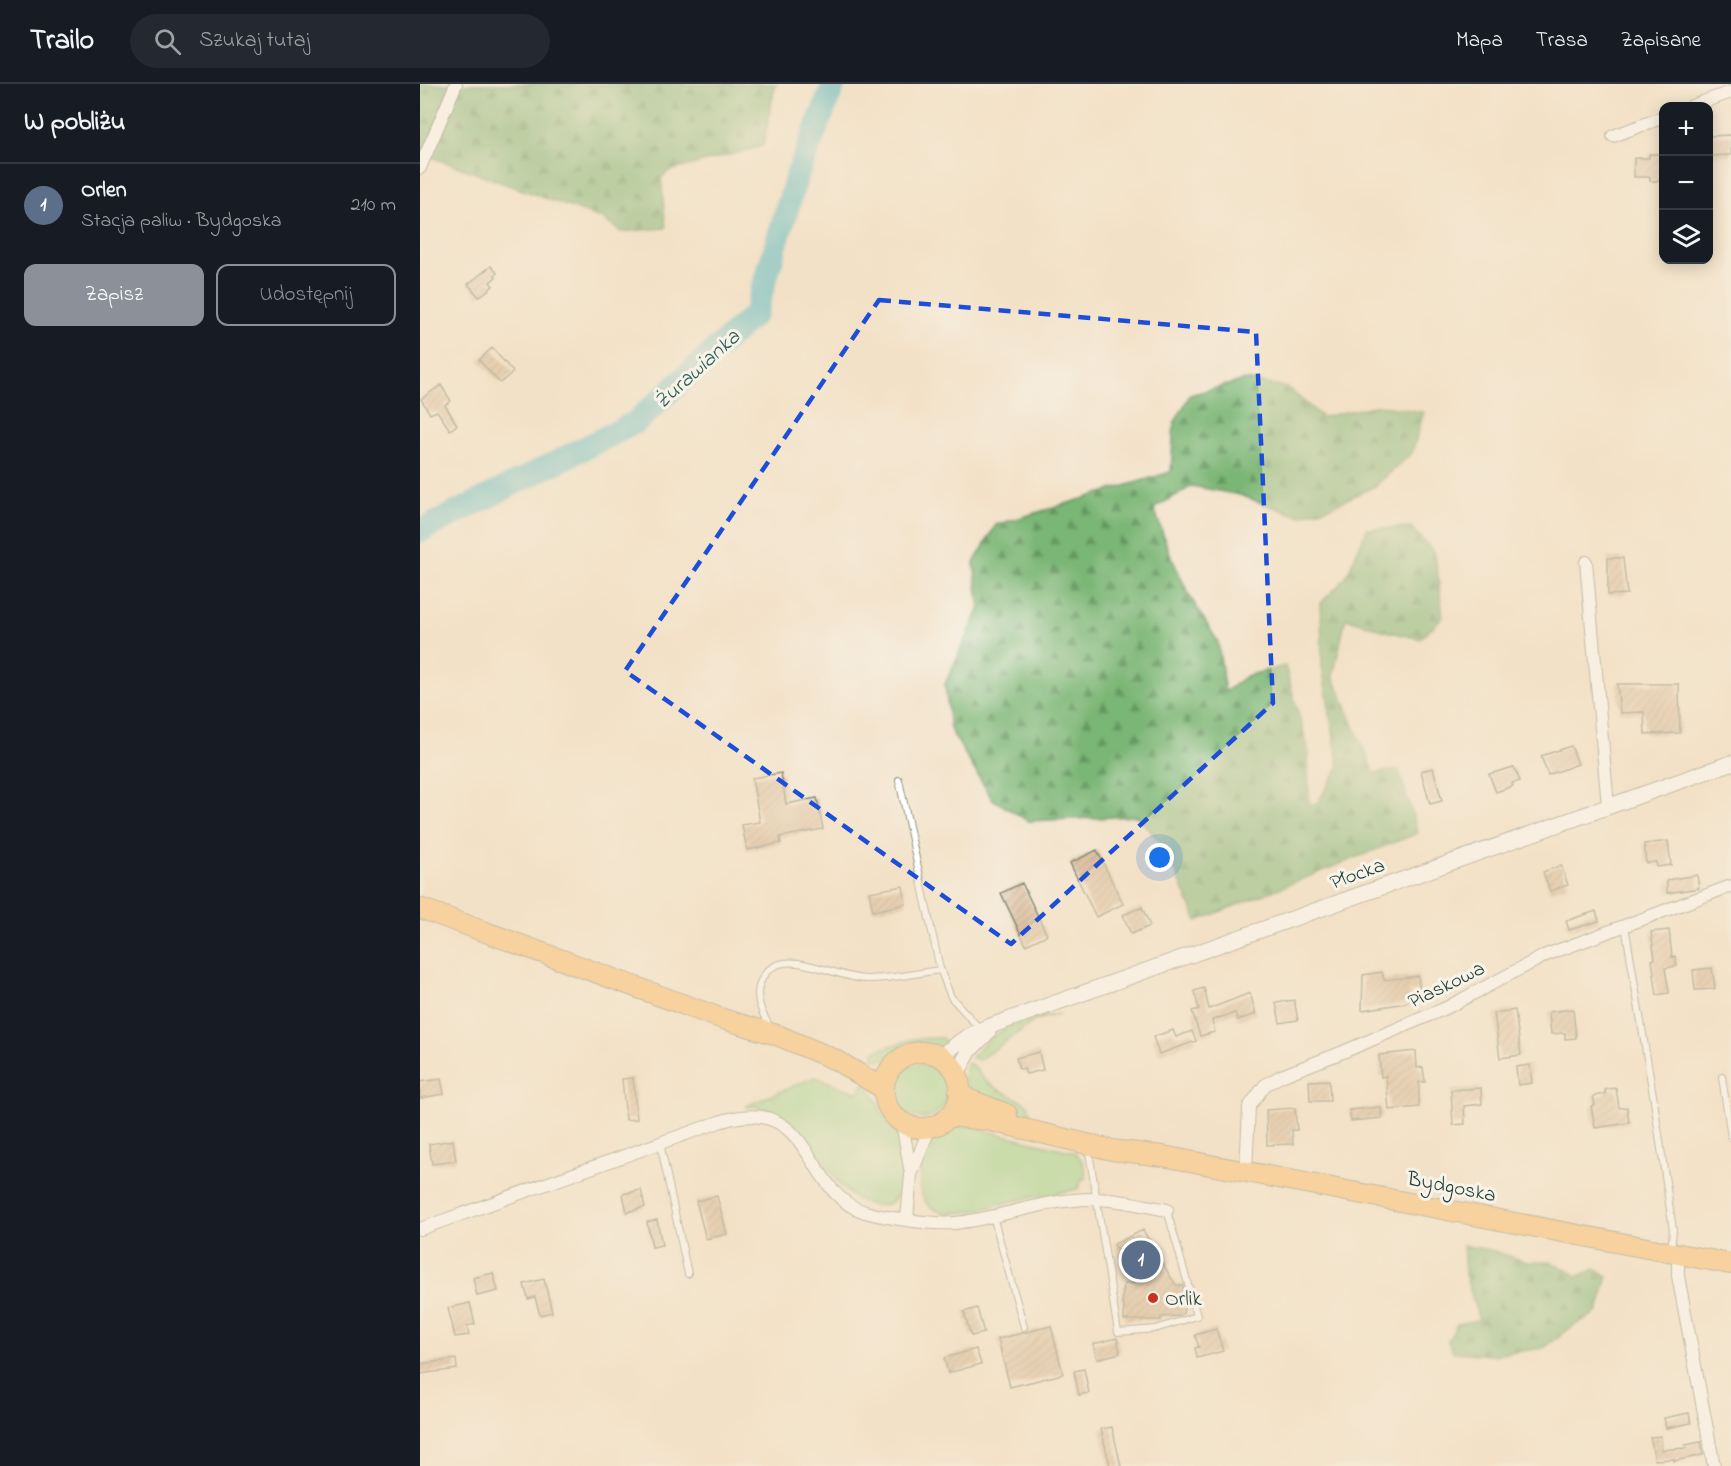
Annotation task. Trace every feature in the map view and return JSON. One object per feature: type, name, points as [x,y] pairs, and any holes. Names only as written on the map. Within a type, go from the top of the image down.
[{"type":"main road","points":[[420,908],[723,1018],[777,1035],[836,1060],[884,1089]]},
{"type":"main road","points":[[958,1083],[956,1107],[950,1116],[930,1127],[913,1127],[902,1123],[890,1110],[885,1100],[884,1089],[891,1068],[900,1059],[913,1054],[926,1053],[939,1057],[951,1066],[968,1099],[1003,1113],[1114,1140],[1163,1156]]},
{"type":"main road","points":[[836,1060],[891,1068]]},
{"type":"main road","points":[[950,1116],[987,1120],[1088,1145],[1163,1156]]},
{"type":"main road","name":"Bydgoska","points":[[1163,1156],[1731,1264]]},
{"type":"street","points":[[420,168],[456,84]]},
{"type":"street","points":[[1703,102],[1731,92]]},
{"type":"street","points":[[1613,136],[1659,119]]},
{"type":"street","points":[[1586,562],[1608,806]]},
{"type":"street","name":"Płocka","points":[[939,1057],[965,1038],[981,1030],[1051,1004],[1731,763]]},
{"type":"street","name":"Piaskowa","points":[[1246,1172],[1249,1107],[1265,1085],[1281,1076],[1446,1008],[1546,955],[1731,886]]},
{"type":"street","name":"Płocka","points":[[958,1083],[970,1050],[985,1034],[998,1025]]},
{"type":"street","points":[[420,1229],[731,1118],[750,1115],[767,1118],[783,1126],[798,1140],[831,1185],[849,1204],[871,1214],[947,1223],[1057,1203],[1096,1199],[1167,1210]]},
{"type":"street","points":[[902,1123],[911,1175],[907,1219]]},
{"type":"street","points":[[911,1175],[930,1127]]},
{"type":"street","points":[[1675,1253],[1714,1466]]},
{"type":"lane","points":[[899,780],[940,970],[951,997],[981,1030]]},
{"type":"lane","points":[[1625,924],[1654,1101],[1675,1253]]},
{"type":"lane","points":[[777,1035],[768,1025],[757,996],[760,982],[774,965],[785,962],[800,963],[866,979],[940,970]]},
{"type":"lane","points":[[1722,1077],[1731,1137]]},
{"type":"lane","points":[[660,1143],[688,1274]]},
{"type":"lane","points":[[1088,1145],[1118,1332],[1155,1329],[1197,1316],[1167,1210]]},
{"type":"lane","points":[[993,1216],[1024,1327]]},
{"type":"highlighted area","points":[[879,300],[1256,332],[1273,703],[1011,944],[625,671]]},
{"type":"green space","points":[[420,84],[777,84],[763,146],[669,171],[661,178],[666,228],[621,232],[603,219],[420,153]]},
{"type":"green space","points":[[1246,380],[1288,388],[1322,417],[1378,405],[1424,412],[1412,453],[1375,486],[1330,507],[1298,516],[1240,495],[1192,486],[1154,508],[1169,552],[1189,595],[1218,642],[1225,692],[1246,676],[1285,666],[1308,748],[1309,805],[1318,802],[1339,767],[1322,667],[1321,603],[1346,577],[1367,529],[1411,527],[1435,553],[1443,617],[1420,639],[1385,631],[1346,618],[1333,676],[1374,773],[1399,770],[1418,833],[1197,921],[1166,849],[1137,816],[1028,821],[992,799],[950,729],[945,684],[980,608],[974,563],[996,525],[1171,472],[1174,424],[1190,395]]},
{"type":"green space","points":[[1059,1014],[1036,1020],[979,1060],[971,1057],[992,1037],[1007,1028],[1033,1019]]},
{"type":"green space","points":[[942,1038],[948,1045],[938,1048],[911,1048],[887,1059],[873,1060],[875,1051],[913,1039]]},
{"type":"green space","points":[[968,1063],[989,1084],[1028,1105],[1030,1112],[1027,1115],[1004,1109],[967,1089],[964,1075]]},
{"type":"green space","points":[[916,1064],[926,1064],[936,1068],[944,1076],[948,1091],[944,1106],[936,1114],[926,1118],[916,1118],[906,1114],[898,1106],[894,1096],[894,1086],[898,1076],[906,1068]]},
{"type":"green space","points":[[815,1077],[858,1093],[864,1083],[874,1095],[883,1114],[897,1129],[902,1151],[902,1183],[899,1193],[889,1203],[871,1205],[856,1199],[833,1176],[803,1134],[791,1122],[766,1109],[746,1107]]},
{"type":"green space","points":[[955,1123],[1074,1152],[1083,1164],[1086,1178],[1082,1179],[1078,1189],[970,1212],[945,1212],[934,1209],[926,1202],[921,1190],[920,1173],[926,1150],[931,1141],[941,1130]]},
{"type":"green space","points":[[1463,1245],[1494,1251],[1527,1262],[1551,1262],[1578,1276],[1595,1269],[1608,1276],[1598,1312],[1573,1326],[1544,1348],[1492,1355],[1453,1352],[1448,1341],[1457,1324],[1479,1320],[1465,1274]]},
{"type":"building","points":[[1731,135],[1731,155],[1713,156],[1713,136]]},
{"type":"building","points":[[1649,154],[1659,154],[1659,181],[1650,181],[1650,177],[1634,177],[1634,158],[1649,158]]},
{"type":"building","points":[[491,266],[497,273],[490,282],[493,286],[479,297],[468,284]]},
{"type":"building","points":[[492,348],[513,372],[500,383],[479,360]]},
{"type":"building","points":[[441,385],[451,401],[445,405],[457,425],[450,430],[437,411],[430,414],[421,399]]},
{"type":"building","points":[[1608,558],[1623,558],[1627,594],[1608,595]]},
{"type":"building","points":[[1617,684],[1679,684],[1680,733],[1645,734],[1644,712],[1620,713]]},
{"type":"building","points":[[1571,746],[1578,764],[1548,775],[1541,756]]},
{"type":"building","points":[[1514,767],[1520,781],[1496,792],[1489,774]]},
{"type":"building","points":[[1433,768],[1442,801],[1430,804],[1421,771]]},
{"type":"building","points":[[781,773],[786,804],[817,798],[823,829],[780,837],[781,843],[747,850],[742,825],[760,822],[752,778]]},
{"type":"building","points":[[1668,841],[1671,865],[1657,867],[1656,862],[1646,863],[1644,844]]},
{"type":"building","points":[[1097,850],[1123,904],[1096,917],[1070,863]]},
{"type":"building","points":[[1561,865],[1568,885],[1550,891],[1543,872]]},
{"type":"building","points":[[1697,875],[1699,888],[1667,893],[1667,880]]},
{"type":"building","points":[[1022,883],[1047,935],[1026,945],[1001,893]]},
{"type":"building","points":[[903,886],[906,904],[873,911],[869,892]]},
{"type":"building","points":[[1142,907],[1150,926],[1131,934],[1123,915]]},
{"type":"building","points":[[1596,911],[1599,921],[1569,930],[1566,921]]},
{"type":"building","points":[[1669,930],[1672,957],[1675,956],[1677,966],[1665,968],[1669,993],[1657,995],[1651,932]]},
{"type":"building","points":[[1712,968],[1715,989],[1695,990],[1693,970]]},
{"type":"building","points":[[1382,972],[1384,980],[1418,976],[1420,991],[1409,992],[1410,1000],[1406,1003],[1362,1010],[1363,975]]},
{"type":"building","points":[[1204,988],[1209,1009],[1250,993],[1256,1014],[1238,1020],[1235,1013],[1212,1020],[1215,1032],[1200,1036],[1192,1011],[1199,1009],[1194,991]]},
{"type":"building","points":[[1294,1000],[1298,1020],[1280,1023],[1276,1003]]},
{"type":"building","points":[[1573,1009],[1576,1038],[1565,1039],[1565,1033],[1551,1034],[1549,1012]]},
{"type":"building","points":[[1515,1010],[1521,1055],[1500,1058],[1494,1013]]},
{"type":"building","points":[[1173,1030],[1176,1037],[1192,1031],[1196,1041],[1159,1054],[1153,1037]]},
{"type":"building","points":[[1416,1051],[1417,1068],[1423,1067],[1425,1082],[1419,1082],[1419,1107],[1389,1110],[1386,1076],[1381,1077],[1379,1055]]},
{"type":"building","points":[[1039,1052],[1043,1070],[1026,1074],[1024,1068],[1019,1069],[1016,1058]]},
{"type":"building","points":[[1530,1065],[1532,1083],[1518,1085],[1516,1067]]},
{"type":"building","points":[[633,1078],[637,1119],[626,1120],[622,1079]]},
{"type":"building","points":[[441,1079],[444,1094],[420,1098],[420,1082]]},
{"type":"building","points":[[1329,1080],[1330,1101],[1310,1101],[1309,1081]]},
{"type":"building","points":[[1481,1088],[1482,1104],[1464,1106],[1465,1124],[1453,1125],[1451,1090]]},
{"type":"building","points":[[1616,1088],[1619,1108],[1627,1107],[1629,1123],[1595,1128],[1591,1106],[1595,1105],[1593,1096],[1605,1094],[1605,1090]]},
{"type":"building","points":[[1381,1107],[1382,1118],[1351,1121],[1349,1110]]},
{"type":"building","points":[[1295,1108],[1297,1130],[1292,1130],[1293,1144],[1267,1145],[1266,1110]]},
{"type":"building","points":[[453,1140],[456,1161],[432,1164],[429,1144]]},
{"type":"building","points":[[641,1190],[645,1207],[627,1212],[623,1194]]},
{"type":"building","points":[[717,1196],[727,1234],[706,1239],[696,1201]]},
{"type":"building","points":[[657,1220],[662,1245],[652,1247],[647,1222]]},
{"type":"building","points":[[1143,1230],[1176,1285],[1183,1285],[1185,1304],[1183,1313],[1179,1316],[1161,1317],[1161,1320],[1124,1320],[1122,1303],[1124,1284],[1134,1283],[1114,1244]]},
{"type":"building","points":[[493,1273],[498,1291],[477,1296],[473,1278]]},
{"type":"building","points":[[544,1279],[552,1312],[540,1315],[535,1297],[528,1299],[524,1284]]},
{"type":"building","points":[[470,1303],[475,1324],[467,1326],[469,1335],[455,1337],[448,1308]]},
{"type":"building","points":[[977,1308],[984,1333],[971,1336],[964,1312]]},
{"type":"building","points":[[1051,1326],[1063,1374],[1010,1387],[998,1339]]},
{"type":"building","points":[[1216,1329],[1223,1351],[1197,1358],[1195,1348],[1199,1347],[1195,1335]]},
{"type":"building","points":[[1117,1338],[1120,1353],[1097,1359],[1093,1344]]},
{"type":"building","points":[[976,1349],[981,1364],[948,1373],[944,1358]]},
{"type":"building","points":[[456,1359],[457,1369],[420,1374],[420,1364]]},
{"type":"building","points":[[1084,1369],[1089,1393],[1079,1395],[1074,1371]]},
{"type":"building","points":[[1689,1413],[1691,1423],[1666,1428],[1664,1418]]},
{"type":"building","points":[[1112,1427],[1121,1466],[1110,1466],[1101,1429]]},
{"type":"building","points":[[1661,1436],[1662,1450],[1686,1448],[1685,1445],[1701,1442],[1703,1455],[1674,1461],[1674,1459],[1655,1460],[1650,1437]]},
{"type":"waterway","name":"Żurawianka","points":[[420,531],[636,422],[755,314],[797,176],[834,84]]},
{"type":"place","name":"Orlen","points":[[1141,1260]]},
{"type":"place","name":"Orlik","points":[[1153,1298]]}]
